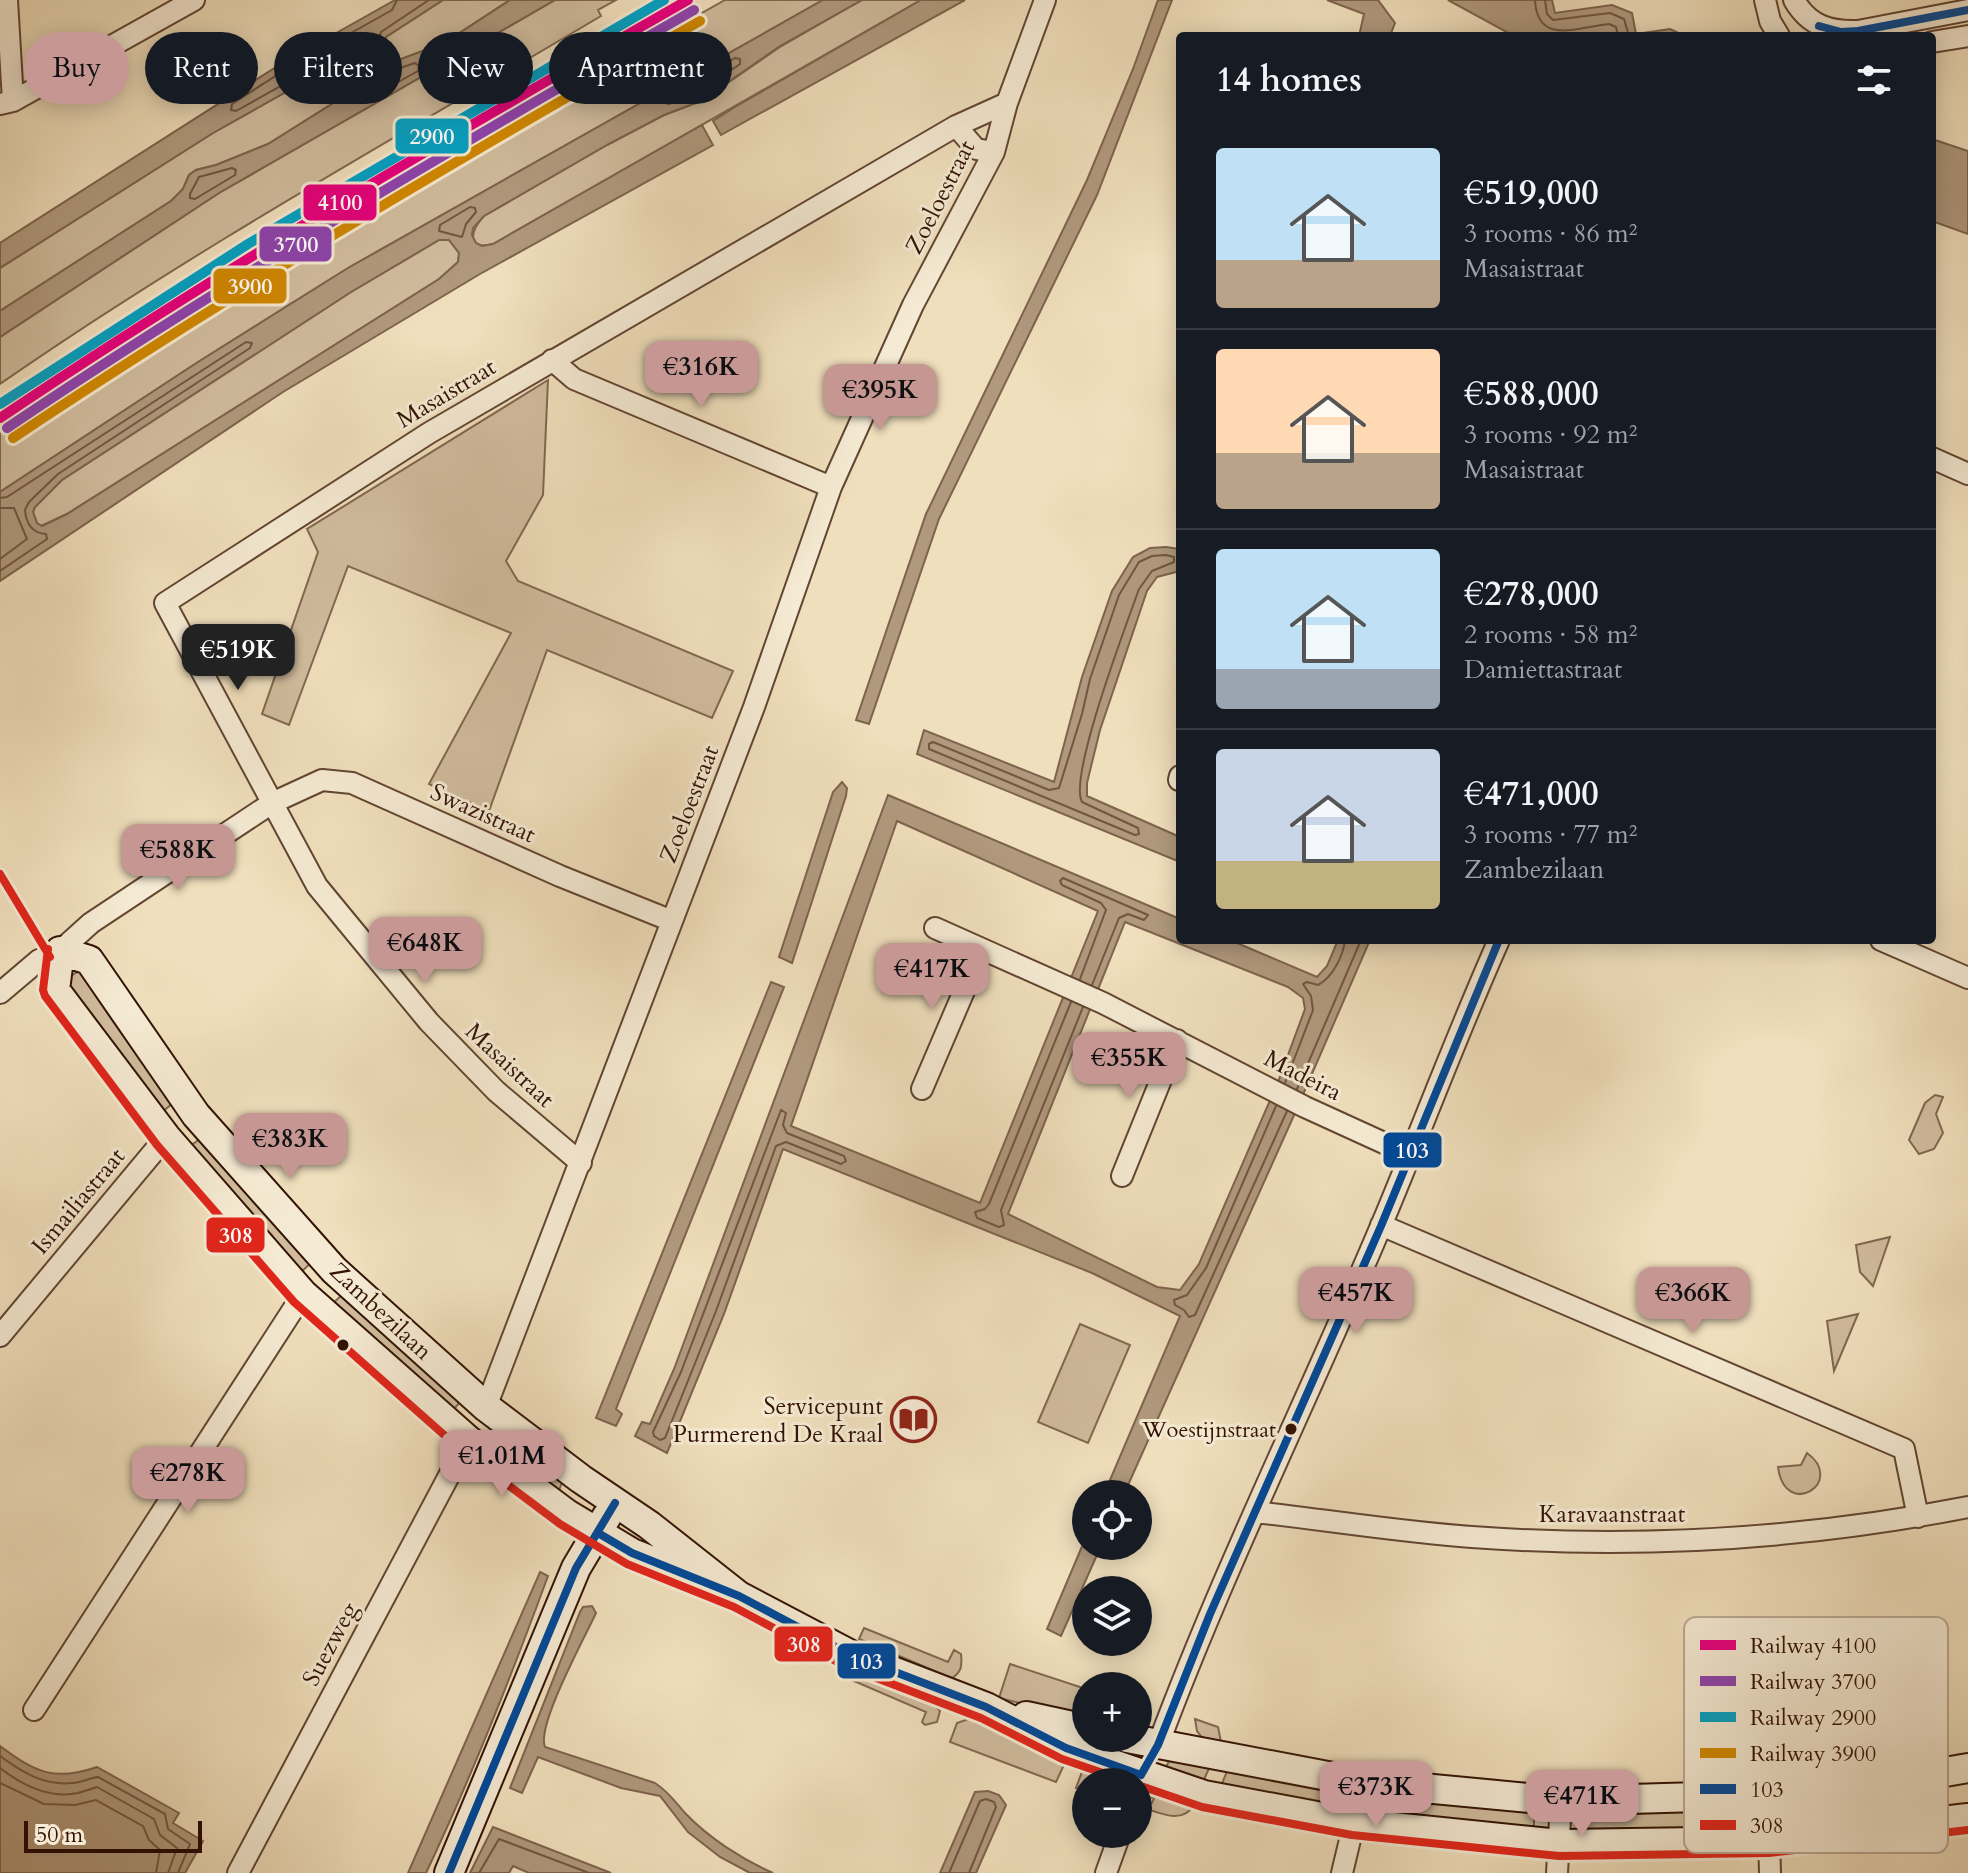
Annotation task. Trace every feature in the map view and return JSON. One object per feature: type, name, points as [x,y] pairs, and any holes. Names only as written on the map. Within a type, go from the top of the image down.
[{"type":"street","points":[[7,0],[6,103],[194,0]]},
{"type":"street","points":[[1007,103],[1045,0]]},
{"type":"street","points":[[1765,0],[1770,21],[1777,32]]},
{"type":"street","points":[[1794,0],[1817,31],[1926,27],[1968,10]]},
{"type":"street","points":[[1936,41],[1968,36]]},
{"type":"street","name":"Masaistraat","points":[[581,1163],[496,1091],[429,1022],[317,886],[165,603],[364,473],[552,360],[956,126],[1007,103]]},
{"type":"street","name":"Zoeloestraat","points":[[486,1407],[754,707],[831,487],[913,305],[994,152],[1007,103]]},
{"type":"street","points":[[956,126],[976,149],[994,152]]},
{"type":"street","points":[[552,360],[574,379],[831,487]]},
{"type":"street","points":[[1936,460],[1968,474]]},
{"type":"street","name":"Swazistraat","points":[[272,803],[322,780],[352,783],[560,876],[672,921]]},
{"type":"street","points":[[0,993],[39,960],[60,951],[91,923],[272,803]]},
{"type":"street","name":"Madeira","points":[[935,928],[1103,1003],[1305,1107],[1408,1154]]},
{"type":"street","points":[[1146,1768],[1381,1225],[1497,944]]},
{"type":"street","points":[[1890,944],[1968,978]]},
{"type":"street","points":[[922,1089],[982,949]]},
{"type":"street","name":"Zambezilaan","points":[[739,1596],[645,1522],[486,1407],[334,1270],[196,1115],[89,960],[60,951],[55,990],[166,1137],[303,1294],[468,1440],[567,1514],[632,1553],[739,1596],[851,1655],[986,1707],[1066,1748],[1114,1768]]},
{"type":"street","points":[[1122,1176],[1177,1040]]},
{"type":"street","points":[[166,1137],[196,1115]]},
{"type":"street","name":"Ismailiastraat","points":[[0,1336],[166,1137]]},
{"type":"street","points":[[1381,1225],[1904,1449],[1918,1517]]},
{"type":"street","points":[[34,1710],[303,1294],[334,1270]]},
{"type":"street","points":[[468,1440],[486,1407]]},
{"type":"street","name":"Suezweg","points":[[238,1873],[468,1440]]},
{"type":"street","points":[[449,1873],[576,1568],[615,1503]]},
{"type":"street","name":"Karavaanstraat","points":[[1255,1512],[1472,1537],[1575,1541],[1719,1540],[1918,1517],[1968,1507]]},
{"type":"street","name":"Zambezilaan","points":[[986,1707],[1072,1726]]},
{"type":"street","points":[[1152,1744],[1359,1782],[1561,1801],[1684,1797]]},
{"type":"street","name":"Zambezilaan","points":[[1152,1782],[1354,1823],[1560,1844],[1684,1842]]},
{"type":"street","points":[[1342,1873],[1354,1823],[1359,1782]]},
{"type":"street","points":[[1557,1873],[1561,1801]]},
{"type":"street","name":"Zambezilaan","points":[[1948,1820],[1968,1818]]},
{"type":"street","points":[[1106,1873],[1115,1848]]},
{"type":"street","points":[[1769,1853],[1770,1873]]},
{"type":"shaded area","points":[[443,0],[510,0],[461,32],[418,32],[418,53],[402,59],[402,32],[394,32]]},
{"type":"shaded area","points":[[555,0],[616,0],[598,10],[601,16],[574,32],[549,32],[549,47],[533,56],[533,32],[499,32]]},
{"type":"shaded area","points":[[725,0],[823,0],[732,51],[732,32],[668,32]]},
{"type":"shaded area","points":[[862,0],[921,0],[493,244],[478,245],[475,242],[474,233],[484,216],[607,145],[664,115],[693,104],[732,104],[732,80],[780,47]]},
{"type":"shaded area","points":[[418,79],[418,104],[451,104],[222,240],[0,384],[0,337],[219,193],[374,104],[402,104],[402,88]]},
{"type":"shaded area","points":[[549,90],[549,104],[639,104],[348,268],[0,492],[0,428],[234,277],[525,104],[533,104],[533,99]]},
{"type":"shaded area","points":[[274,99],[274,104],[332,104],[268,144],[196,170],[171,201],[0,311],[0,268],[213,133]]},
{"type":"shaded area","points":[[439,240],[449,240],[459,253],[458,262],[439,279],[67,514],[41,526],[37,523],[33,512],[35,507],[62,480],[351,292]]},
{"type":"shaded area","points":[[548,380],[543,495],[506,561],[518,581],[733,671],[712,718],[547,650],[489,811],[429,784],[511,633],[348,566],[289,725],[262,714],[318,552],[307,529]]},
{"type":"shaded area","points":[[81,970],[175,1101],[159,1115],[64,980]]},
{"type":"shaded area","points":[[1935,1095],[1943,1097],[1936,1114],[1943,1133],[1934,1149],[1919,1154],[1909,1140],[1925,1103]]},
{"type":"shaded area","points":[[203,1137],[314,1260],[299,1274],[187,1148]]},
{"type":"shaded area","points":[[1890,1237],[1873,1286],[1860,1272],[1856,1245]]},
{"type":"shaded area","points":[[345,1292],[464,1397],[450,1414],[331,1305]]},
{"type":"shaded area","points":[[1858,1314],[1834,1371],[1827,1321]]},
{"type":"shaded area","points":[[1080,1324],[1130,1345],[1088,1443],[1038,1422]]},
{"type":"shaded area","points":[[499,1425],[565,1474],[558,1493],[486,1441]]},
{"type":"shaded area","points":[[1807,1453],[1818,1464],[1820,1475],[1817,1484],[1801,1494],[1791,1492],[1783,1483],[1778,1467],[1801,1465]]},
{"type":"shaded area","points":[[864,1628],[948,1662],[954,1650],[961,1654],[960,1671],[952,1678],[859,1639]]},
{"type":"shaded area","points":[[846,1664],[932,1702],[940,1711],[937,1722],[925,1725],[922,1722],[926,1712],[840,1675]]},
{"type":"shaded area","points":[[1010,1664],[1072,1684],[1072,1716],[999,1698]]},
{"type":"shaded area","points":[[974,1717],[1069,1754],[1056,1782],[950,1742],[957,1723]]},
{"type":"shaded area","points":[[1195,1719],[1218,1727],[1221,1742],[1204,1740],[1197,1731]]},
{"type":"shaded area","points":[[1171,1758],[1212,1762],[1201,1786],[1168,1771]]},
{"type":"shaded area","points":[[1086,1761],[1099,1768],[1083,1768]]},
{"type":"shaded area","points":[[1230,1764],[1331,1784],[1328,1813],[1219,1791]]},
{"type":"shaded area","points":[[1159,1792],[1194,1805],[1183,1815],[1163,1814],[1152,1810],[1152,1795]]},
{"type":"shaded area","points":[[1385,1792],[1534,1805],[1534,1837],[1381,1821]]},
{"type":"shaded area","points":[[1684,1805],[1684,1838],[1587,1838],[1588,1806]]},
{"type":"water","points":[[395,0],[443,0],[394,32],[338,32]]},
{"type":"water","points":[[510,0],[555,0],[499,32],[461,32]]},
{"type":"water","points":[[823,0],[862,0],[780,46],[732,79],[732,51]]},
{"type":"water","points":[[921,0],[965,0],[721,135],[713,121]]},
{"type":"water","points":[[1158,0],[1172,0],[1097,195],[939,519],[869,724],[856,720],[926,514],[1087,180]]},
{"type":"water","points":[[1327,0],[1378,0],[1395,23],[1392,32],[1360,32],[1364,14]]},
{"type":"water","points":[[1448,0],[1552,0],[1555,13],[1612,5],[1632,13],[1636,32],[1507,32]]},
{"type":"water","points":[[1670,29],[1676,32],[1650,32]]},
{"type":"water","points":[[418,53],[418,79],[402,88],[402,59]]},
{"type":"water","points":[[274,68],[274,99],[213,133],[0,268],[0,243],[218,104],[258,104],[258,78]]},
{"type":"water","points":[[332,104],[374,104],[219,193],[0,337],[0,311],[171,201],[196,170],[268,144]]},
{"type":"water","points":[[639,104],[693,104],[664,115],[607,145],[484,216],[473,228],[476,243],[482,246],[493,244],[702,125],[713,145],[480,274],[283,392],[0,581],[0,492],[348,268]],"holes":[[[439,240],[449,240],[459,253],[458,262],[439,279],[67,514],[42,526],[37,523],[33,512],[35,507],[62,480],[351,292]]]},
{"type":"water","points":[[1936,140],[1968,151],[1968,234],[1936,222]]},
{"type":"water","points":[[1150,548],[1176,548],[1176,572],[1157,577],[1147,591],[1100,730],[1087,783],[1087,796],[1176,835],[1176,860],[917,754],[924,730],[1054,782],[1082,677],[1112,591],[1133,557]]},
{"type":"water","points":[[842,782],[847,788],[846,796],[792,963],[779,957],[833,792]]},
{"type":"water","points":[[888,795],[1176,917],[1176,942],[1125,922],[1008,1214],[1157,1287],[1180,1290],[1199,1264],[1278,1082],[1305,1009],[1303,998],[1288,987],[1180,944],[1239,944],[1317,977],[1327,966],[1336,944],[1368,944],[1130,1480],[1110,1480],[1180,1316],[1092,1273],[783,1149],[724,1314],[667,1453],[635,1436],[642,1422],[650,1424],[674,1369]],"holes":[[[897,821],[1098,911],[980,1203],[791,1126]]]},
{"type":"water","points":[[771,982],[784,987],[616,1409],[622,1414],[616,1426],[596,1418]]},
{"type":"water","points":[[1076,1560],[1095,1560],[1088,1576],[1072,1576],[1072,1611],[1061,1636],[1047,1629]]},
{"type":"water","points":[[540,1572],[548,1576],[459,1800],[426,1873],[408,1873]]},
{"type":"water","points":[[592,1606],[596,1613],[554,1702],[544,1736],[545,1747],[655,1783],[716,1840],[773,1873],[750,1873],[720,1857],[688,1832],[660,1796],[621,1788],[538,1757],[522,1793],[510,1788],[580,1612],[583,1607]]},
{"type":"water","points":[[0,1746],[46,1772],[69,1774],[97,1767],[179,1813],[173,1823],[203,1841],[185,1873],[0,1873]]},
{"type":"water","points":[[988,1791],[999,1795],[1006,1805],[976,1873],[940,1873],[975,1792]]},
{"type":"water","points":[[493,1827],[611,1873],[529,1873],[513,1866],[509,1873],[470,1873]]},
{"type":"rail line","name":"2900","points":[[0,404],[248,244],[664,0]]},
{"type":"rail line","name":"4100","points":[[0,418],[169,308],[340,203],[688,0]]},
{"type":"rail line","name":"3700","points":[[7,428],[261,265],[694,10]]},
{"type":"rail line","name":"3900","points":[[13,438],[353,224],[700,21]]},
{"type":"transit line","name":"103","points":[[1819,26],[1841,32],[1858,31],[1968,10]]},
{"type":"transit line","name":"308","points":[[0,874],[50,957]]},
{"type":"transit line","name":"103","points":[[1145,1768],[1158,1745],[1210,1614],[1381,1226],[1497,944]]},
{"type":"transit line","name":"308","points":[[48,949],[45,996],[157,1145],[294,1302],[460,1449],[560,1524],[627,1564],[734,1607],[845,1666],[981,1718],[1062,1759],[1088,1768]]},
{"type":"transit line","name":"103","points":[[449,1873],[576,1568],[615,1503]]},
{"type":"transit line","name":"103","points":[[598,1533],[632,1553],[739,1596],[851,1655],[986,1707],[1066,1748],[1122,1768]]},
{"type":"transit line","name":"308","points":[[1152,1790],[1202,1807],[1352,1835],[1559,1856],[1769,1853]]},
{"type":"transit line","name":"308","points":[[1948,1832],[1968,1830]]},
{"type":"place","name":"Servicepunt Purmerend De Kraal","points":[[914,1420]]},
{"type":"place","name":"Woestijnstraat","points":[[1291,1429]]}]
